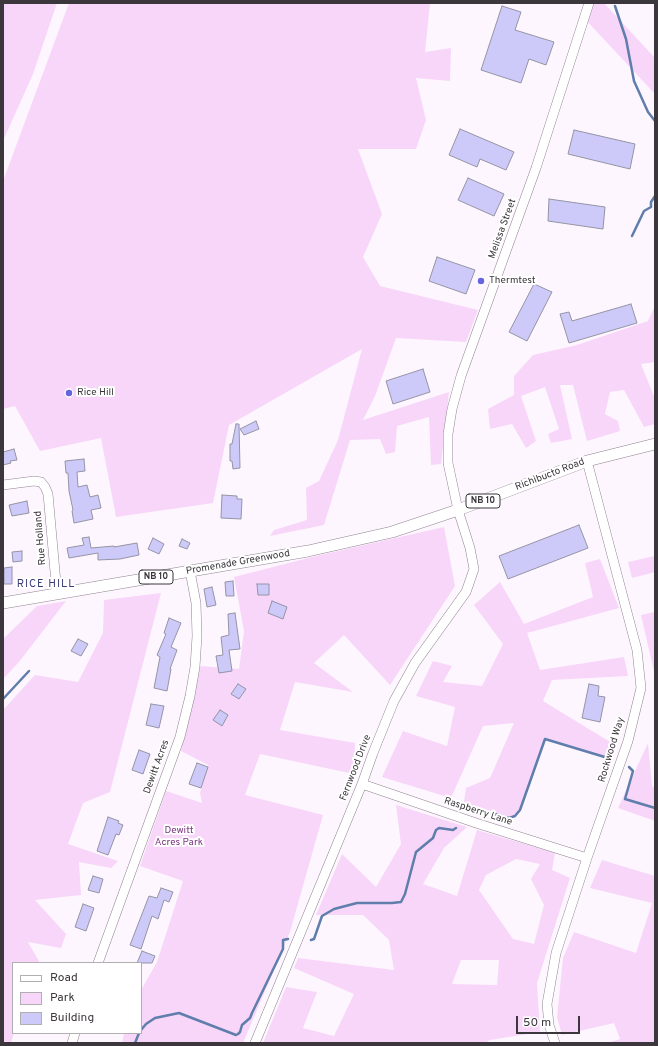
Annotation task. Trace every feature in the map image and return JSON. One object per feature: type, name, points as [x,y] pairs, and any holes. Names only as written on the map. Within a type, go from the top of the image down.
[{"type":"main road","name":"Richibucto Road","points":[[308,551],[392,532],[458,510],[587,461],[655,444]]},
{"type":"main road","name":"Promenade Greenwood","points":[[3,603],[308,551]]},
{"type":"street","name":"Melissa Street","points":[[458,510],[448,463],[448,434],[452,409],[461,376],[536,168],[589,3]]},
{"type":"street","name":"Rockwood Way","points":[[555,1043],[549,1025],[547,1004],[556,953],[628,741],[640,688],[637,650],[587,461]]},
{"type":"street","name":"Rue Holland","points":[[3,485],[34,481],[41,482],[45,487],[48,494],[57,594]]},
{"type":"street","name":"Fernwood Drive","points":[[255,1043],[404,680],[468,587],[474,569],[470,548],[458,510]]},
{"type":"street","name":"Dewitt Acres","points":[[98,962],[177,744],[190,696],[195,667],[197,636],[196,603],[190,571]]},
{"type":"street","name":"Raspberry Lane","points":[[362,784],[476,824],[587,858]]},
{"type":"green space","points":[[4,3],[57,3],[33,74],[3,141]]},
{"type":"green space","points":[[69,3],[430,3],[425,52],[451,48],[450,81],[416,78],[426,120],[416,149],[358,149],[382,214],[363,257],[380,286],[478,310],[466,342],[396,338],[375,396],[363,420],[449,392],[441,464],[431,465],[429,417],[397,426],[395,452],[386,454],[380,439],[350,440],[324,525],[270,536],[274,530],[307,520],[306,488],[319,481],[338,440],[362,349],[229,425],[213,503],[116,517],[101,438],[40,451],[15,406],[3,409],[3,181]]},
{"type":"green space","points":[[589,3],[604,3],[655,58],[655,94],[584,18]]},
{"type":"green space","points":[[655,306],[655,362],[641,364],[655,399],[655,424],[644,427],[624,390],[610,392],[605,414],[618,421],[620,431],[587,441],[573,385],[560,385],[572,439],[551,443],[548,434],[559,429],[545,387],[521,396],[536,441],[526,448],[512,424],[490,429],[488,409],[514,395],[514,376],[533,355],[577,345],[648,321]]},
{"type":"green space","name":"Dewitt Acres Park","points":[[444,527],[455,586],[390,685],[344,635],[314,663],[353,692],[295,682],[280,730],[355,743],[354,774],[260,754],[245,795],[323,815],[290,932],[243,1043],[122,1043],[124,1034],[142,1034],[142,988],[157,962],[183,881],[140,866],[166,791],[202,803],[200,793],[208,765],[181,751],[200,666],[239,669],[244,631],[234,577],[316,556]]},
{"type":"green space","points":[[655,556],[655,572],[632,578],[628,562]]},
{"type":"green space","points":[[600,559],[619,608],[527,633],[540,670],[624,657],[628,676],[552,680],[543,701],[615,745],[608,758],[545,739],[520,810],[515,816],[509,818],[469,807],[463,808],[466,788],[490,778],[514,723],[483,726],[451,798],[382,777],[403,731],[447,746],[455,707],[416,696],[433,661],[452,666],[443,682],[482,686],[503,644],[474,605],[500,582],[524,624],[593,597],[585,563]]},
{"type":"green space","points":[[161,593],[110,792],[83,803],[68,844],[118,861],[111,868],[79,862],[81,895],[35,900],[66,934],[61,948],[28,942],[39,962],[12,962],[12,1034],[14,1034],[11,1043],[3,1043],[3,710],[35,675],[78,682],[103,633],[104,600]]},
{"type":"green space","points":[[66,601],[19,662],[3,679],[3,639],[37,606]]},
{"type":"green space","points":[[655,612],[655,676],[641,615]]},
{"type":"green space","points":[[648,743],[652,786],[655,788],[655,821],[618,808]]},
{"type":"green space","points":[[396,805],[467,827],[444,848],[423,884],[457,896],[477,830],[555,853],[552,870],[570,878],[537,983],[540,1032],[490,1040],[485,1043],[263,1043],[286,987],[317,992],[303,1028],[334,1036],[354,994],[294,968],[298,958],[394,970],[389,940],[363,915],[316,915],[342,854],[376,887],[401,844]],"holes":[[[516,859],[540,864],[531,879],[544,905],[534,944],[513,939],[479,890],[486,875]],[[461,960],[499,960],[497,985],[452,984]]]},
{"type":"green space","points":[[602,860],[655,876],[655,1043],[607,1043],[620,1039],[614,1023],[562,1035],[557,1017],[563,958],[574,932],[636,953],[652,903],[590,888]]},
{"type":"building","points":[[502,6],[521,12],[515,30],[554,42],[546,65],[529,59],[521,83],[481,70]]},
{"type":"building","points":[[460,129],[514,152],[506,170],[480,159],[477,167],[449,155]]},
{"type":"building","points":[[574,130],[635,144],[630,169],[568,154]]},
{"type":"building","points":[[468,178],[504,194],[494,216],[458,200]]},
{"type":"building","points":[[549,199],[605,207],[603,229],[548,221]]},
{"type":"building","points":[[437,257],[475,270],[466,294],[429,281]]},
{"type":"building","points":[[534,284],[552,292],[527,341],[509,332]]},
{"type":"building","points":[[631,304],[637,323],[569,343],[560,314],[569,312],[572,321]]},
{"type":"building","points":[[423,369],[430,392],[393,404],[386,381]]},
{"type":"building","points":[[256,421],[259,429],[244,435],[240,429]]},
{"type":"building","points":[[236,424],[239,424],[240,468],[233,469],[232,461],[230,461],[230,444],[232,444]]},
{"type":"building","points":[[14,449],[17,460],[10,461],[11,463],[3,465],[3,452]]},
{"type":"building","points":[[84,459],[85,471],[77,472],[78,487],[87,485],[90,497],[98,495],[101,508],[91,510],[93,519],[74,523],[68,473],[66,473],[65,461]]},
{"type":"building","points":[[222,495],[237,496],[237,499],[242,499],[241,519],[221,518]]},
{"type":"building","points":[[27,501],[29,513],[12,516],[9,505]]},
{"type":"building","points":[[579,525],[588,548],[508,579],[499,556]]},
{"type":"building","points":[[89,537],[91,548],[114,547],[137,543],[139,555],[120,559],[98,560],[98,553],[69,558],[67,548],[84,545],[82,538]]},
{"type":"building","points":[[153,538],[164,544],[159,554],[148,549]]},
{"type":"building","points":[[182,539],[190,543],[187,549],[179,546]]},
{"type":"building","points":[[22,551],[22,561],[13,562],[12,552]]},
{"type":"building","points":[[12,567],[12,584],[4,584],[4,568]]},
{"type":"building","points":[[233,581],[234,596],[226,596],[225,582]]},
{"type":"building","points":[[257,584],[269,584],[269,595],[258,595]]},
{"type":"building","points":[[212,587],[216,605],[207,607],[204,589]]},
{"type":"building","points":[[272,601],[287,607],[283,619],[268,613]]},
{"type":"building","points":[[235,613],[240,649],[229,650],[232,671],[219,673],[216,656],[223,655],[221,637],[229,635],[228,614]]},
{"type":"building","points":[[169,618],[181,623],[171,647],[177,650],[170,669],[167,691],[154,688],[160,657],[157,655],[166,634],[164,633]]},
{"type":"building","points":[[78,639],[88,644],[81,656],[71,651]]},
{"type":"building","points":[[238,684],[246,689],[239,699],[231,694]]},
{"type":"building","points":[[589,684],[599,686],[598,696],[605,697],[600,722],[582,718]]},
{"type":"building","points":[[151,704],[164,706],[159,728],[146,725]]},
{"type":"building","points":[[220,710],[228,715],[222,726],[213,720]]},
{"type":"building","points":[[139,750],[150,754],[143,774],[132,770]]},
{"type":"building","points":[[197,763],[208,767],[201,788],[189,784]]},
{"type":"building","points":[[108,817],[119,821],[118,823],[123,825],[119,835],[116,834],[108,855],[97,851]]},
{"type":"building","points":[[93,876],[103,879],[99,893],[88,890]]},
{"type":"building","points":[[161,888],[173,892],[169,902],[164,900],[158,919],[152,916],[141,949],[130,945],[149,896],[157,898]]},
{"type":"building","points":[[83,904],[94,908],[86,931],[75,927]]},
{"type":"building","points":[[142,951],[155,956],[152,963],[137,962]]},
{"type":"waterway","points":[[615,6],[626,39],[634,81],[648,112],[655,121]]},
{"type":"waterway","points":[[632,236],[644,211],[651,207],[651,202],[655,196]]},
{"type":"waterway","points":[[3,699],[29,671]]},
{"type":"waterway","points":[[463,808],[469,807],[509,818],[515,816],[520,810],[545,739],[608,758]]},
{"type":"waterway","points":[[629,767],[633,771],[625,799],[655,808]]},
{"type":"waterway","points":[[311,940],[314,939],[322,916],[334,909],[357,903],[401,902],[405,894],[416,852],[433,838],[436,830],[439,828],[453,830],[456,828]]},
{"type":"waterway","points":[[142,1029],[155,1018],[179,1013],[236,1035],[238,1034],[242,1025],[250,1018],[283,949],[283,940],[288,939]]},
{"type":"waterway","points":[[135,1043],[139,1034]]},
{"type":"place","name":"Thermtest","points":[[481,281]]},
{"type":"place","name":"Rice Hill","points":[[69,393]]},
{"type":"district","name":"RICE HILL","points":[[46,585]]}]
